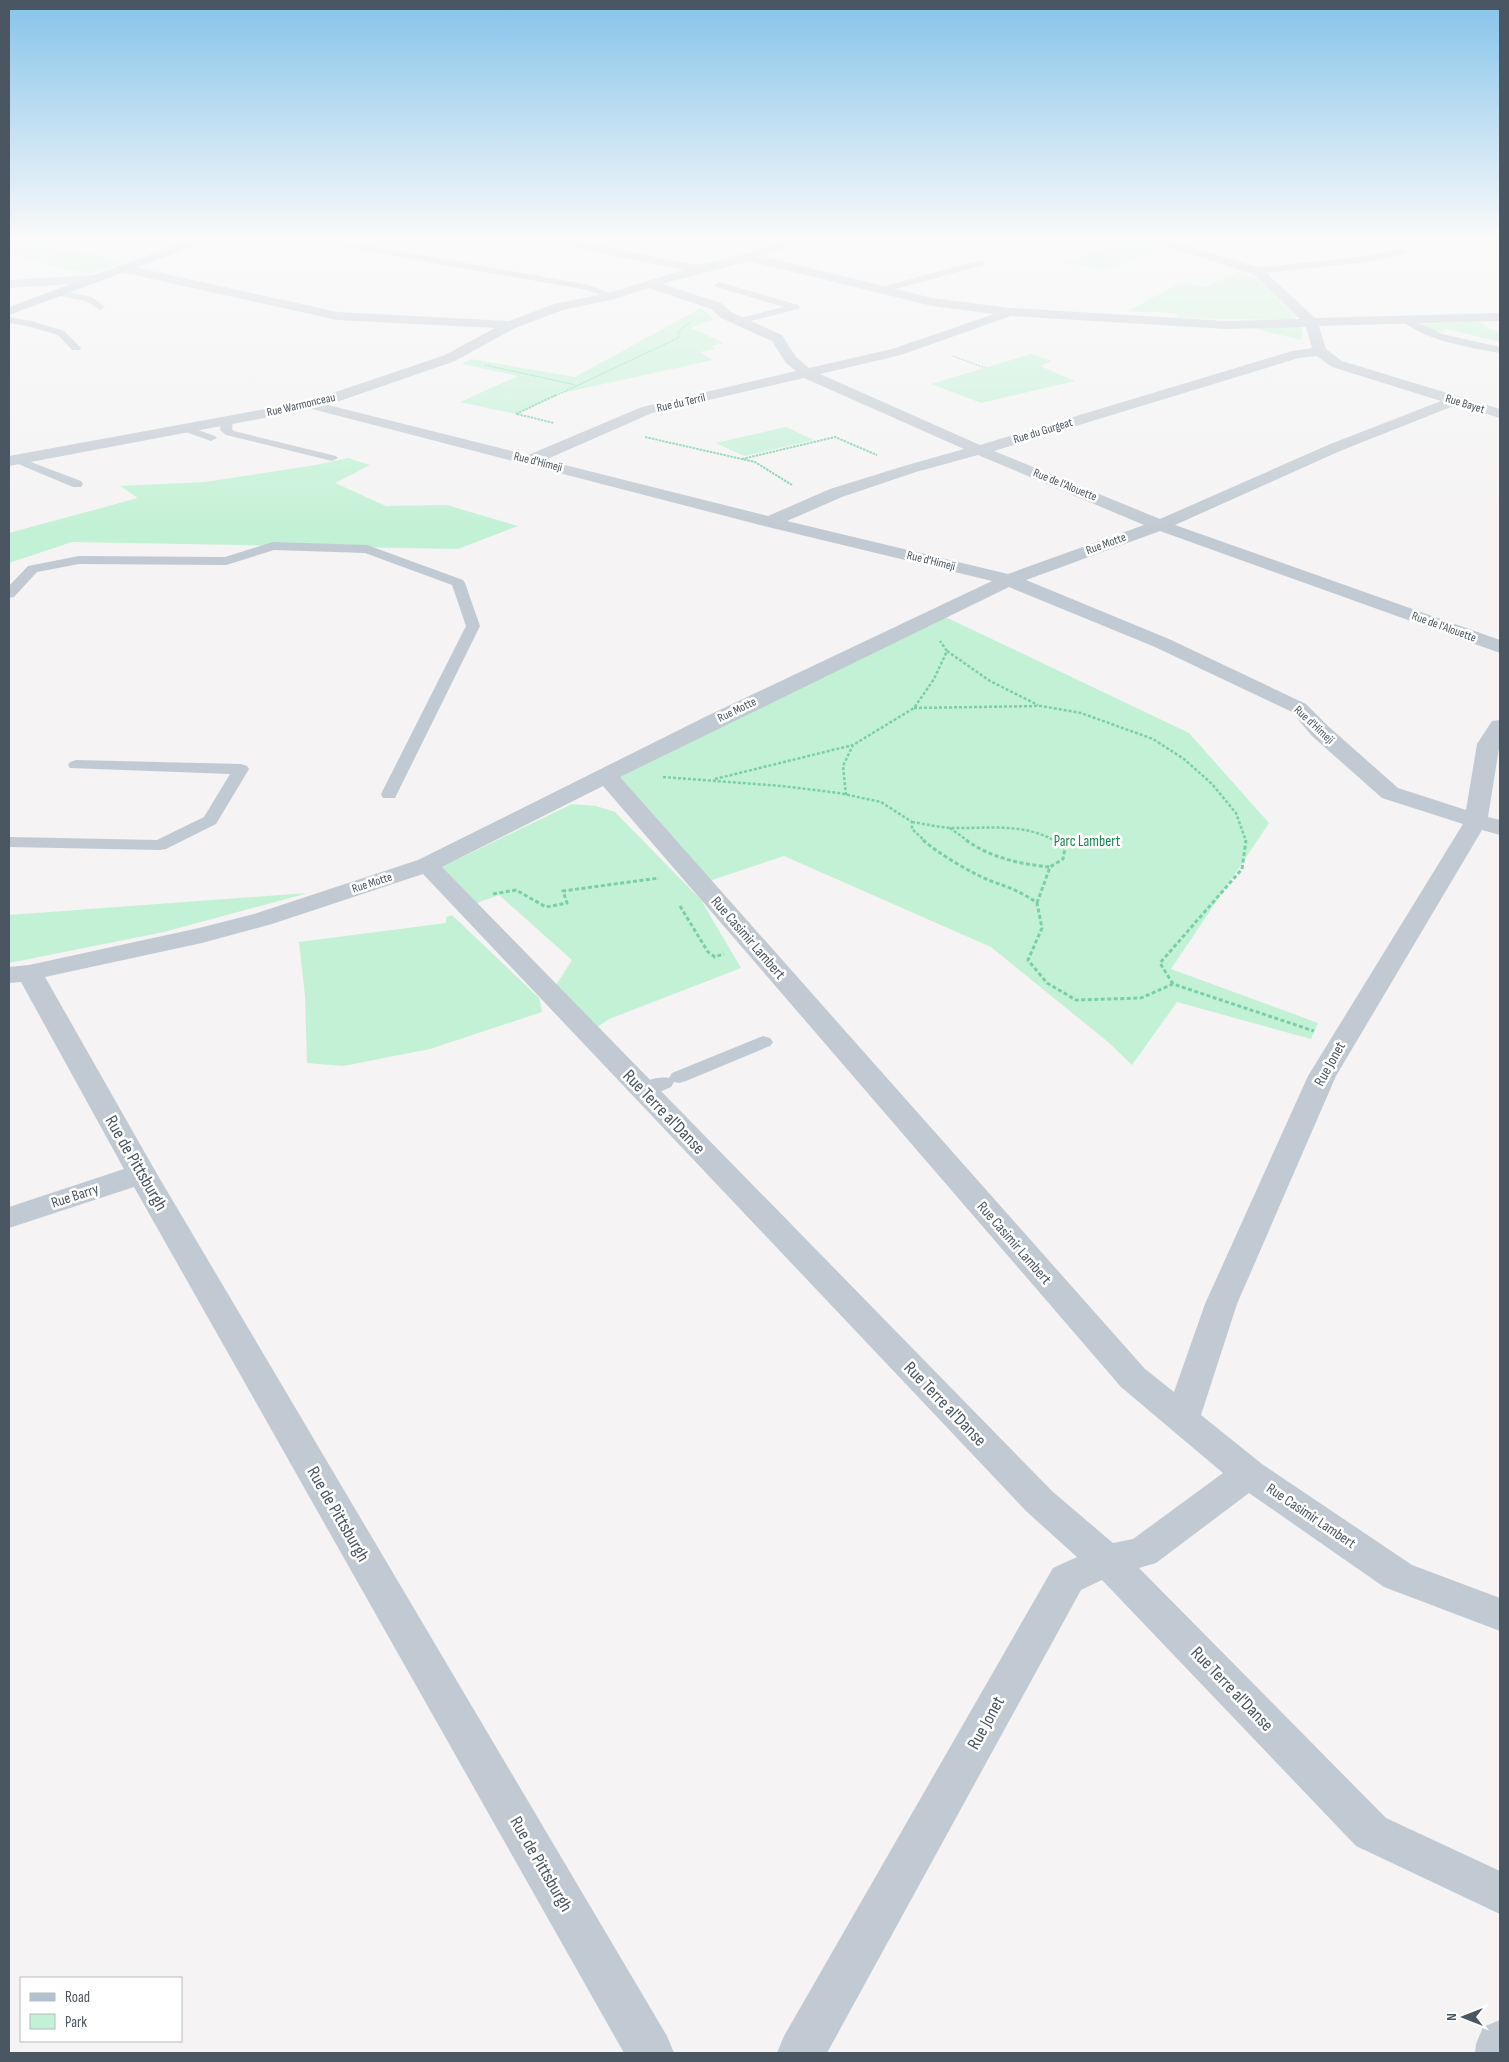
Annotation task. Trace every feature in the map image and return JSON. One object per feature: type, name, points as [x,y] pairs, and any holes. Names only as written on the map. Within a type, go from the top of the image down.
[{"type":"street","name":"Rue Warmonceau","points":[[12,460],[312,404],[450,358],[489,337]]},
{"type":"street","name":"Rue de l'Alouette","points":[[775,337],[791,360],[808,374],[979,450],[1160,525],[1500,647]]},
{"type":"street","name":"Rue du Terril","points":[[531,460],[647,410],[808,374],[896,352],[938,337]]},
{"type":"street","points":[[1316,337],[1320,351]]},
{"type":"street","points":[[1292,343],[1320,351]]},
{"type":"street","name":"Rue Bayet","points":[[1320,351],[1337,364],[1500,414]]},
{"type":"street","name":"Rue du Gurgeat","points":[[770,522],[817,500],[910,469],[1298,354],[1320,351]]},
{"type":"street","name":"Rue Motte","points":[[19,974],[202,935],[263,919],[427,865],[925,619],[1009,580],[1160,525],[1334,448],[1453,401]]},
{"type":"street","name":"Rue d'Himeji","points":[[312,404],[770,522],[1009,580],[1162,643],[1299,708],[1320,731],[1390,793],[1488,825]]},
{"type":"street","name":"Rue Jonet","points":[[1182,1417],[1221,1304],[1322,1076],[1343,1041],[1488,825],[1493,756],[1488,744],[1500,726]]},
{"type":"street","name":"Rue Casimir Lambert","points":[[612,773],[692,874],[1133,1378],[1249,1474],[1398,1576],[1500,1616]]},
{"type":"street","name":"Rue Terre al'Danse","points":[[427,865],[463,902],[662,1084],[1040,1502],[1107,1560],[1371,1832],[1500,1893]]},
{"type":"street","name":"Rue de Pittsburgh","points":[[19,974],[142,1174],[650,2053]]},
{"type":"street","name":"Rue Barry","points":[[9,1218],[142,1174]]},
{"type":"street","name":"Rue Jonet","points":[[802,2053],[1067,1578],[1107,1560],[1143,1552],[1249,1474]]},
{"type":"street","points":[[1498,2053],[1500,2044]]},
{"type":"lane","points":[[65,337],[76,348]]},
{"type":"lane","points":[[1444,337],[1500,350]]},
{"type":"lane","points":[[227,420],[226,430],[230,433],[332,458]]},
{"type":"lane","points":[[184,428],[211,438]]},
{"type":"lane","points":[[12,460],[77,484]]},
{"type":"lane","points":[[9,594],[33,569],[79,560],[226,561],[273,546],[367,549],[458,583],[473,626],[389,794]]},
{"type":"lane","points":[[9,842],[160,845],[210,820],[241,768],[76,765]]},
{"type":"lane","points":[[662,1084],[763,1042]]},
{"type":"path","points":[[516,414],[678,337]]},
{"type":"path","points":[[450,358],[578,385]]},
{"type":"path","points":[[606,428],[755,462],[817,500]]},
{"type":"path","points":[[742,459],[835,437],[910,469]]},
{"type":"path","points":[[925,619],[947,651],[962,664],[1006,691],[1041,706]]},
{"type":"path","points":[[712,780],[853,745],[914,708],[934,679],[947,651]]},
{"type":"path","points":[[914,708],[1041,706],[1081,713],[1153,739],[1184,759],[1212,784],[1236,813],[1246,839],[1242,869],[1160,963],[1173,984],[1343,1041]]},
{"type":"path","points":[[846,795],[843,766],[853,745]]},
{"type":"path","points":[[612,773],[782,786],[846,795],[881,802],[912,822],[949,828],[1000,828],[1029,831],[1051,837],[1065,848],[1063,859],[1050,868],[1042,888],[1037,904],[1042,928],[1028,960],[1047,983],[1076,1000],[1141,998],[1173,984]]},
{"type":"path","points":[[912,822],[912,829],[933,849],[989,880],[1023,892],[1037,904]]},
{"type":"path","points":[[949,828],[976,847],[1024,865],[1050,868]]},
{"type":"path","points":[[463,902],[490,894],[516,890],[546,907],[567,903],[563,891],[692,874]]},
{"type":"green space","points":[[648,337],[711,337],[724,343],[711,346],[715,349],[700,352],[713,360],[558,394],[516,414],[460,402],[518,376],[462,364],[471,359],[575,377]]},
{"type":"green space","points":[[1290,337],[1302,337],[1301,340]]},
{"type":"green space","points":[[1481,337],[1500,337],[1500,342]]},
{"type":"green space","points":[[1031,354],[1052,361],[1040,366],[1075,381],[981,403],[931,384]]},
{"type":"green space","points":[[786,427],[814,440],[744,456],[716,443]]},
{"type":"green space","points":[[348,458],[370,465],[335,483],[386,506],[447,505],[518,526],[458,549],[72,542],[9,563],[9,533],[138,498],[120,486],[205,482],[316,465]]},
{"type":"green space","name":"Parc Lambert","points":[[937,613],[1189,733],[1269,823],[1171,969],[1318,1023],[1311,1039],[1177,1002],[1132,1065],[1108,1042],[991,947],[784,856],[700,884],[607,776]]},
{"type":"green space","points":[[572,804],[596,806],[615,812],[701,900],[741,968],[609,1019],[589,1033],[556,985],[572,960],[499,895],[474,904],[442,867]]},
{"type":"green space","points":[[308,893],[164,932],[9,963],[9,915]]},
{"type":"green space","points":[[452,915],[539,998],[542,1012],[430,1049],[343,1066],[307,1063],[305,996],[299,942],[446,923],[446,917]]}]
